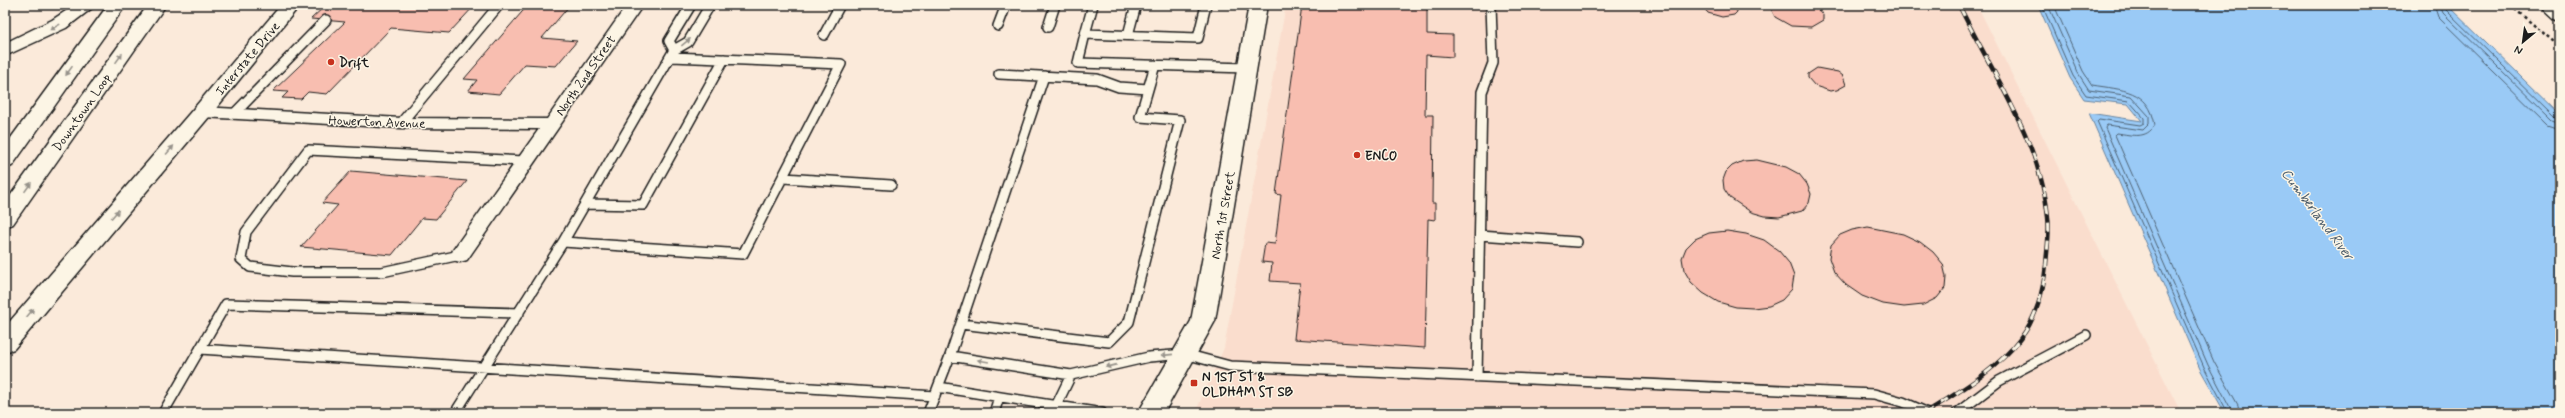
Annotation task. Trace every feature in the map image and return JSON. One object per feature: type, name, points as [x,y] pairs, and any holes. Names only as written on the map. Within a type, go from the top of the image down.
[{"type":"main road","points":[[5,50],[53,28],[87,5]]},
{"type":"main road","points":[[5,161],[116,5]]},
{"type":"main road","name":"Downtown Loop","points":[[5,219],[157,5]]},
{"type":"main road","name":"Interstate Drive","points":[[5,343],[291,5]]},
{"type":"main road","name":"North 1st Street","points":[[1151,413],[1203,321],[1258,5]]},
{"type":"street","name":"North 2nd Street","points":[[460,255],[635,5]]},
{"type":"street","points":[[2548,5],[2560,16]]},
{"type":"street","name":"Howerton Avenue","points":[[202,112],[401,123],[551,124]]},
{"type":"lane","points":[[401,123],[499,5]]},
{"type":"lane","points":[[673,53],[669,42],[691,5]]},
{"type":"lane","points":[[455,413],[563,242],[673,53],[688,42],[710,5]]},
{"type":"lane","points":[[824,35],[840,5]]},
{"type":"lane","points":[[998,26],[1006,5]]},
{"type":"lane","points":[[1048,27],[1055,5]]},
{"type":"lane","points":[[1094,5],[1078,62],[1247,68]]},
{"type":"lane","points":[[1128,35],[1136,5]]},
{"type":"lane","points":[[1085,34],[1198,38],[1206,5]]},
{"type":"lane","points":[[1477,377],[1482,92],[1493,62],[1491,5]]},
{"type":"lane","points":[[234,114],[326,20]]},
{"type":"lane","points":[[563,242],[743,254],[784,178],[842,64],[724,59],[673,53]]},
{"type":"lane","points":[[586,204],[642,205],[724,59]]},
{"type":"lane","points":[[961,324],[1109,342],[1129,322],[1180,120],[1140,117],[1154,65]]},
{"type":"lane","points":[[999,74],[1097,79],[1119,87],[1148,89]]},
{"type":"lane","points":[[928,413],[950,356],[1044,76]]},
{"type":"lane","points":[[460,255],[382,272],[292,272],[250,267],[241,259],[246,232],[308,150],[525,161]]},
{"type":"lane","points":[[784,178],[891,185]]},
{"type":"lane","points":[[1480,235],[1578,242]]},
{"type":"lane","points":[[163,413],[226,304],[519,313]]},
{"type":"lane","points":[[1957,413],[1999,381],[2086,335]]},
{"type":"lane","points":[[200,349],[484,367],[936,391],[1057,404],[1102,413]]},
{"type":"lane","points":[[950,356],[1071,375],[1149,357],[1185,354],[1230,366],[1874,394],[1903,402],[1928,413]]},
{"type":"lane","points":[[1057,404],[1071,375]]},
{"type":"lane","points":[[994,413],[999,397]]},
{"type":"path","points":[[2510,5],[2560,47]]},
{"type":"shaded area","points":[[1286,5],[1977,5],[2181,413],[1195,413],[1224,348]]},
{"type":"water","name":"Cumberland River","points":[[2038,5],[2447,5],[2560,115],[2560,413],[2225,413],[2200,369],[2089,113],[2142,121],[2128,104],[2084,99],[2070,78]]},
{"type":"building","name":"Drift","points":[[326,5],[475,5],[449,33],[391,28],[327,94],[308,92],[301,99],[282,98],[288,92],[273,91],[345,22],[311,19]]},
{"type":"building","points":[[528,5],[570,5],[542,38],[577,41],[556,66],[525,64],[499,94],[468,91],[477,80],[464,79]]},
{"type":"building","name":"ENCO","points":[[1302,5],[1427,5],[1427,34],[1453,35],[1453,57],[1426,55],[1425,115],[1433,115],[1432,203],[1435,203],[1435,220],[1428,219],[1425,348],[1294,339],[1300,283],[1270,281],[1272,263],[1262,262],[1265,243],[1275,244],[1281,195],[1276,194]]},
{"type":"building","points":[[1736,5],[1737,12],[1734,15],[1722,17],[1708,13],[1702,6]]},
{"type":"building","points":[[1773,5],[1814,5],[1823,15],[1823,20],[1811,27],[1791,26],[1775,17],[1772,11]]},
{"type":"building","points":[[1817,68],[1838,72],[1843,76],[1846,85],[1837,90],[1830,91],[1815,86],[1808,78],[1808,74]]},
{"type":"building","points":[[1757,160],[1786,167],[1799,174],[1807,184],[1811,194],[1809,203],[1802,211],[1779,217],[1765,216],[1751,212],[1730,198],[1724,189],[1723,180],[1726,172],[1732,166],[1743,161]]},
{"type":"building","points":[[351,171],[467,181],[436,219],[422,218],[392,255],[301,247],[338,205],[322,203]]},
{"type":"building","points":[[1868,227],[1903,234],[1920,242],[1933,252],[1943,264],[1946,277],[1945,288],[1937,298],[1923,305],[1904,307],[1883,304],[1862,296],[1846,285],[1834,272],[1829,258],[1831,245],[1840,235],[1852,230]]},
{"type":"building","points":[[1727,231],[1746,234],[1764,240],[1779,251],[1789,263],[1794,276],[1792,289],[1782,300],[1769,306],[1753,308],[1736,307],[1718,302],[1703,293],[1691,282],[1684,270],[1682,258],[1686,248],[1695,239],[1709,233]]},
{"type":"railway","points":[[1925,413],[1988,371],[2010,351],[2026,331],[2035,313],[2041,294],[2045,275],[2048,241],[2048,217],[2036,161],[2013,108],[1959,5]]},
{"type":"place","name":"Drift","points":[[331,62]]},
{"type":"place","name":"ENCO","points":[[1357,155]]},
{"type":"place","name":"N 1ST ST & OLDHAM ST SB","points":[[1194,383]]}]
